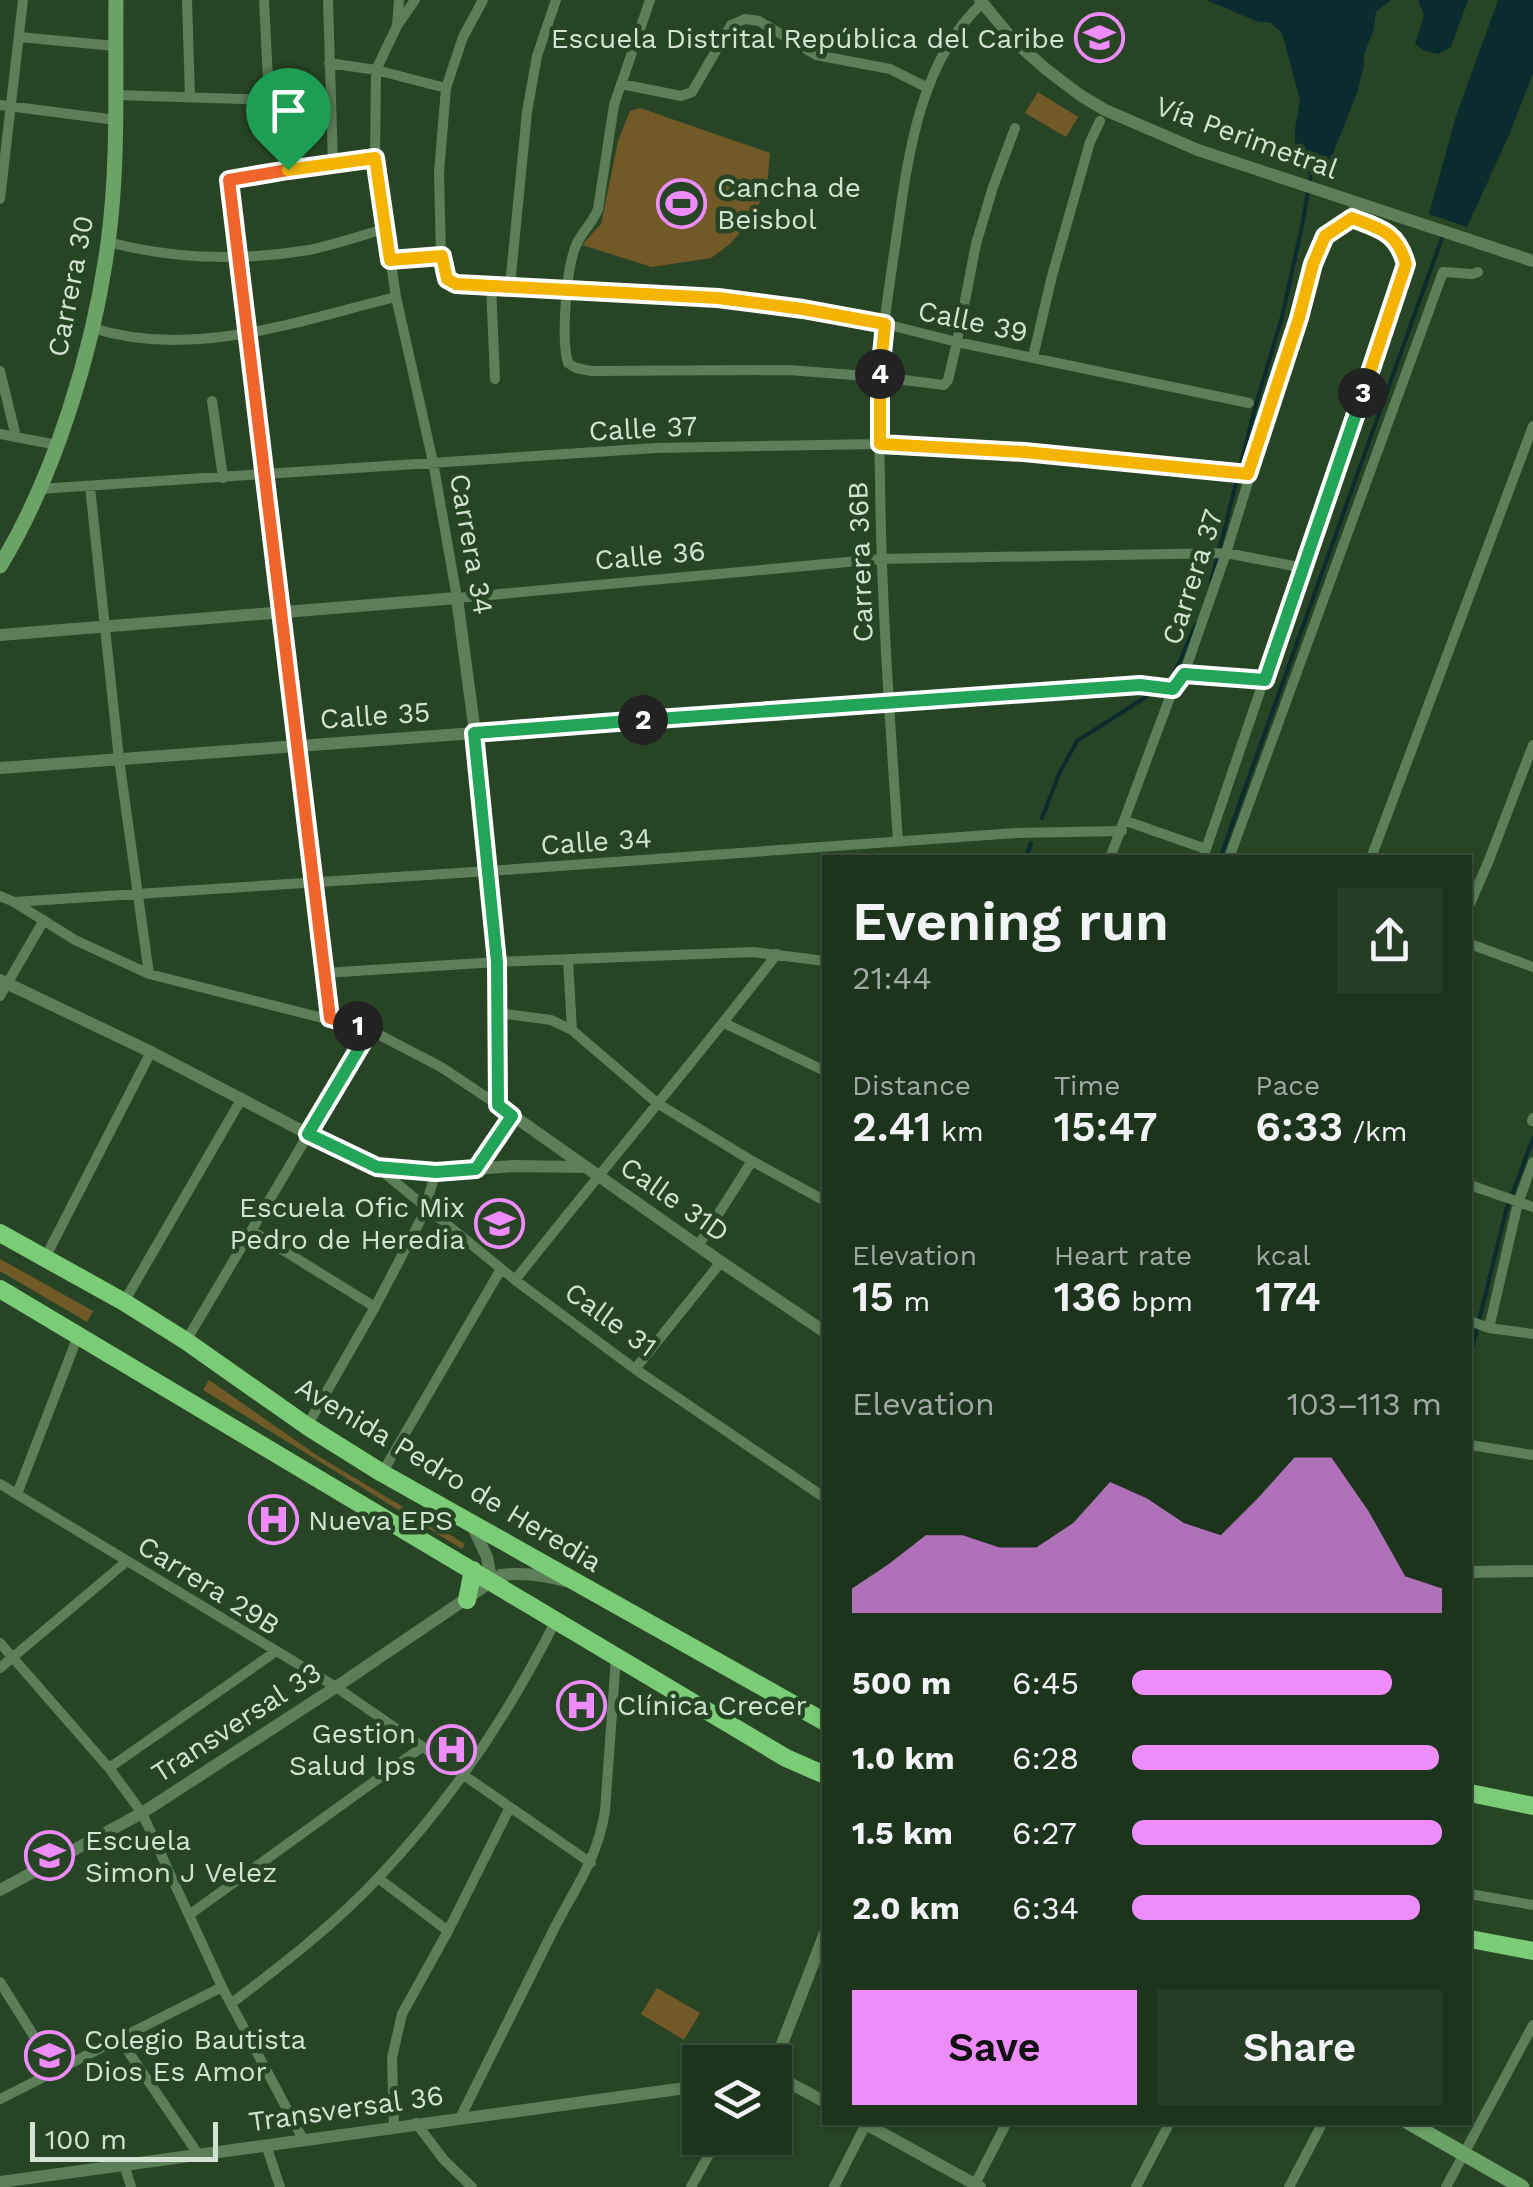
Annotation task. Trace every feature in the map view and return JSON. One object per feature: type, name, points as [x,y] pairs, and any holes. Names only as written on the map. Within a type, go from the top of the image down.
[{"type":"highway","name":"Avenida Pedro de Heredia","points":[[5,1235],[186,1341],[382,1474],[822,1720]]},
{"type":"highway","points":[[0,1290],[786,1758],[822,1774]]},
{"type":"highway","points":[[467,1600],[472,1570]]},
{"type":"highway","points":[[1472,1793],[1533,1806]]},
{"type":"highway","points":[[1472,1940],[1533,1951]]},
{"type":"main road","name":"Carrera 30","points":[[3,557],[57,446],[92,328],[108,242],[116,120],[116,0]]},
{"type":"main road","points":[[786,1758],[822,1781]]},
{"type":"main road","points":[[1413,2125],[1512,2185]]},
{"type":"street","points":[[0,199],[5,106],[23,0]]},
{"type":"street","points":[[187,0],[190,97]]},
{"type":"street","points":[[264,0],[269,100]]},
{"type":"street","points":[[328,0],[334,164]]},
{"type":"street","name":"Carrera 34","points":[[399,0],[397,26],[376,70],[375,158],[396,297],[433,462],[457,598],[497,962],[498,1105]]},
{"type":"street","points":[[397,26],[415,0]]},
{"type":"street","points":[[390,260],[442,256],[439,173],[446,88],[463,38],[482,0]]},
{"type":"street","points":[[510,286],[527,112],[538,56],[556,0]]},
{"type":"street","points":[[650,0],[614,105],[598,209],[573,254],[567,290],[565,352],[568,363],[576,368],[788,370],[944,385],[957,342],[976,244],[1015,128]]},
{"type":"street","name":"Carrera 36B","points":[[898,841],[880,559],[880,377],[885,324],[904,179],[916,128],[928,88],[951,39],[981,1]]},
{"type":"street","name":"Vía Perimetral","points":[[981,1],[1014,41],[1080,95],[1105,110],[1198,150],[1533,261]]},
{"type":"street","points":[[620,84],[681,96],[692,92],[731,25],[744,19],[759,21],[816,55],[890,68],[928,88]]},
{"type":"street","points":[[19,37],[115,46]]},
{"type":"street","points":[[329,63],[446,88]]},
{"type":"street","points":[[116,94],[330,102]]},
{"type":"street","points":[[283,100],[288,170]]},
{"type":"street","points":[[5,106],[116,120]]},
{"type":"street","points":[[1033,357],[1090,142],[1100,120]]},
{"type":"street","points":[[330,1018],[229,180],[375,158]]},
{"type":"street","points":[[1205,853],[1406,264],[1400,245],[1380,228],[1352,218],[1355,203]]},
{"type":"street","name":"Carrera 37","points":[[1111,855],[1173,689],[1184,674],[1244,473],[1299,318],[1313,264],[1325,236],[1352,218]]},
{"type":"street","points":[[108,242],[191,256],[238,257],[310,250],[384,229]]},
{"type":"street","name":"Calle 39","points":[[442,256],[447,279],[456,284],[718,298],[803,309],[1248,403]]},
{"type":"street","points":[[1232,855],[1444,272],[1478,272]]},
{"type":"street","points":[[491,285],[495,378]]},
{"type":"street","points":[[92,328],[173,342],[210,340],[396,297]]},
{"type":"street","points":[[0,371],[16,437]]},
{"type":"street","points":[[212,401],[223,478]]},
{"type":"street","points":[[1372,855],[1533,426]]},
{"type":"street","points":[[0,434],[57,446]]},
{"type":"street","name":"Calle 37","points":[[39,488],[656,448],[880,444],[1024,452],[1244,473]]},
{"type":"street","points":[[90,487],[119,760],[149,974]]},
{"type":"street","name":"Calle 36","points":[[0,634],[880,559],[1223,553],[1304,568]]},
{"type":"street","points":[[1184,674],[1265,680]]},
{"type":"street","name":"Calle 35","points":[[0,768],[888,701],[1140,685],[1173,689]]},
{"type":"street","points":[[1472,900],[1533,745]]},
{"type":"street","name":"Calle 34","points":[[14,902],[1124,826],[1205,853]]},
{"type":"street","points":[[0,896],[75,940],[149,974],[370,1030],[441,1067],[498,1105]]},
{"type":"street","points":[[2,985],[44,920]]},
{"type":"street","points":[[1472,945],[1533,967]]},
{"type":"street","points":[[324,973],[753,952],[822,961]]},
{"type":"street","points":[[515,1280],[592,1171],[657,1103],[777,954]]},
{"type":"street","points":[[568,959],[572,1030]]},
{"type":"street","name":"Calle 31","points":[[2,985],[152,1052],[377,1167],[515,1280],[635,1369],[822,1496]]},
{"type":"street","points":[[498,1014],[551,1020],[572,1030],[657,1103],[822,1199]]},
{"type":"street","points":[[724,1022],[822,1070]]},
{"type":"street","points":[[186,1341],[370,1030]]},
{"type":"street","points":[[46,1258],[152,1052]]},
{"type":"street","points":[[124,1302],[242,1098]]},
{"type":"street","name":"Calle 31D","points":[[498,1105],[822,1330]]},
{"type":"street","points":[[476,1169],[512,1116]]},
{"type":"street","points":[[698,1246],[752,1161]]},
{"type":"street","points":[[1488,1327],[1516,1202],[1533,1162]]},
{"type":"street","name":"Calle 31","points":[[377,1167],[436,1172],[547,1165],[592,1171]]},
{"type":"street","points":[[307,1426],[426,1208],[436,1172]]},
{"type":"street","points":[[1472,1186],[1533,1208]]},
{"type":"street","points":[[252,1231],[374,1307]]},
{"type":"street","points":[[635,1369],[720,1262]]},
{"type":"street","points":[[382,1474],[502,1268]]},
{"type":"street","points":[[1472,1322],[1533,1334]]},
{"type":"street","points":[[17,1494],[78,1336]]},
{"type":"street","points":[[1472,1446],[1533,1455]]},
{"type":"street","name":"Carrera 29B","points":[[0,1484],[336,1687],[591,1863]]},
{"type":"street","points":[[471,1524],[487,1557],[492,1583]]},
{"type":"street","points":[[0,1668],[127,1561]]},
{"type":"street","points":[[1472,1572],[1533,1572]]},
{"type":"street","name":"Transversal 33","points":[[0,1890],[142,1813],[501,1575],[544,1576],[586,1588]]},
{"type":"street","points":[[232,2003],[308,1944],[378,1878],[464,1776],[511,1704],[556,1620]]},
{"type":"street","points":[[0,1642],[109,1768],[142,1813],[222,1986],[303,2139]]},
{"type":"street","points":[[109,1768],[275,1652]]},
{"type":"street","points":[[460,2118],[591,1863],[601,1836],[616,1657]]},
{"type":"street","points":[[189,1915],[422,1747]]},
{"type":"street","points":[[394,2127],[392,2058],[402,2014],[510,1807]]},
{"type":"street","points":[[378,1878],[448,1931]]},
{"type":"street","points":[[1472,1894],[1533,1905]]},
{"type":"street","points":[[782,2045],[822,1940]]},
{"type":"street","points":[[0,1982],[4,1997],[56,2070]]},
{"type":"street","points":[[0,2099],[222,1986]]},
{"type":"street","points":[[1446,2187],[1529,2043],[1533,2025]]},
{"type":"street","points":[[119,2038],[198,2154]]},
{"type":"street","points":[[792,2084],[822,2100]]},
{"type":"street","name":"Transversal 36","points":[[0,2185],[124,2164],[682,2088]]},
{"type":"street","points":[[416,2124],[472,2187]]},
{"type":"street","points":[[834,2187],[864,2125]]},
{"type":"street","points":[[869,2125],[978,2186],[1006,2125]]},
{"type":"street","points":[[1136,2187],[1168,2125]]},
{"type":"street","points":[[1289,2187],[1321,2125]]},
{"type":"street","points":[[266,2144],[280,2187]]},
{"type":"street","points":[[690,2187],[708,2155]]},
{"type":"street","points":[[124,2164],[131,2187]]},
{"type":"shaded area","points":[[1038,92],[1078,117],[1066,137],[1025,113]]},
{"type":"shaded area","name":"Cancha de Beisbol","points":[[640,108],[770,153],[767,186],[752,219],[711,258],[652,267],[582,245],[601,224],[618,141],[630,111]]},
{"type":"shaded area","points":[[0,1259],[93,1311],[87,1322],[0,1271]]},
{"type":"shaded area","points":[[209,1380],[318,1456],[465,1544],[462,1549],[203,1390]]},
{"type":"shaded area","points":[[657,1988],[700,2013],[684,2040],[641,2014]]},
{"type":"water","points":[[1206,0],[1391,0],[1376,12],[1357,93],[1330,161],[1329,181],[1296,169],[1295,129],[1300,100],[1282,33],[1271,23],[1256,21]]},
{"type":"water","points":[[1418,0],[1468,0],[1451,47],[1438,54],[1415,44],[1424,15]]},
{"type":"water","points":[[1498,0],[1533,0],[1533,73],[1467,227],[1429,214],[1456,116]]},
{"type":"waterway","points":[[1211,582],[1282,317],[1311,174]]},
{"type":"waterway","points":[[1221,855],[1443,235]]},
{"type":"waterway","points":[[1172,679],[1196,624]]},
{"type":"waterway","points":[[1042,818],[1077,741],[1146,697]]},
{"type":"waterway","points":[[1027,855],[1031,843]]},
{"type":"waterway","points":[[1472,1349],[1506,1211],[1533,1138]]},
{"type":"place","name":"Escuela Distrital República del Caribe","points":[[1100,38]]},
{"type":"place","name":"Cancha de Beisbol","points":[[682,203]]},
{"type":"place","name":"Escuela Ofic Mix Pedro de Heredia","points":[[500,1223]]},
{"type":"place","name":"Nueva EPS","points":[[273,1520]]},
{"type":"place","name":"Clínica Crecer","points":[[582,1705]]},
{"type":"place","name":"Gestion Salud Ips","points":[[451,1749]]},
{"type":"place","name":"Escuela Simon J Velez","points":[[50,1856]]},
{"type":"place","name":"Colegio Bautista Dios Es Amor","points":[[49,2055]]},
{"type":"route","points":[[375,158],[390,260],[442,256],[447,279],[456,284],[718,298],[885,324],[880,444],[1024,452],[1248,474],[1325,236],[1352,218],[1380,228],[1400,245],[1406,264],[1265,680],[1184,674],[1173,689],[1140,685],[474,733],[497,962],[498,1105],[512,1116],[476,1169],[436,1172],[377,1167],[308,1134],[370,1030],[330,1018],[229,180],[288,170],[375,158]]}]
